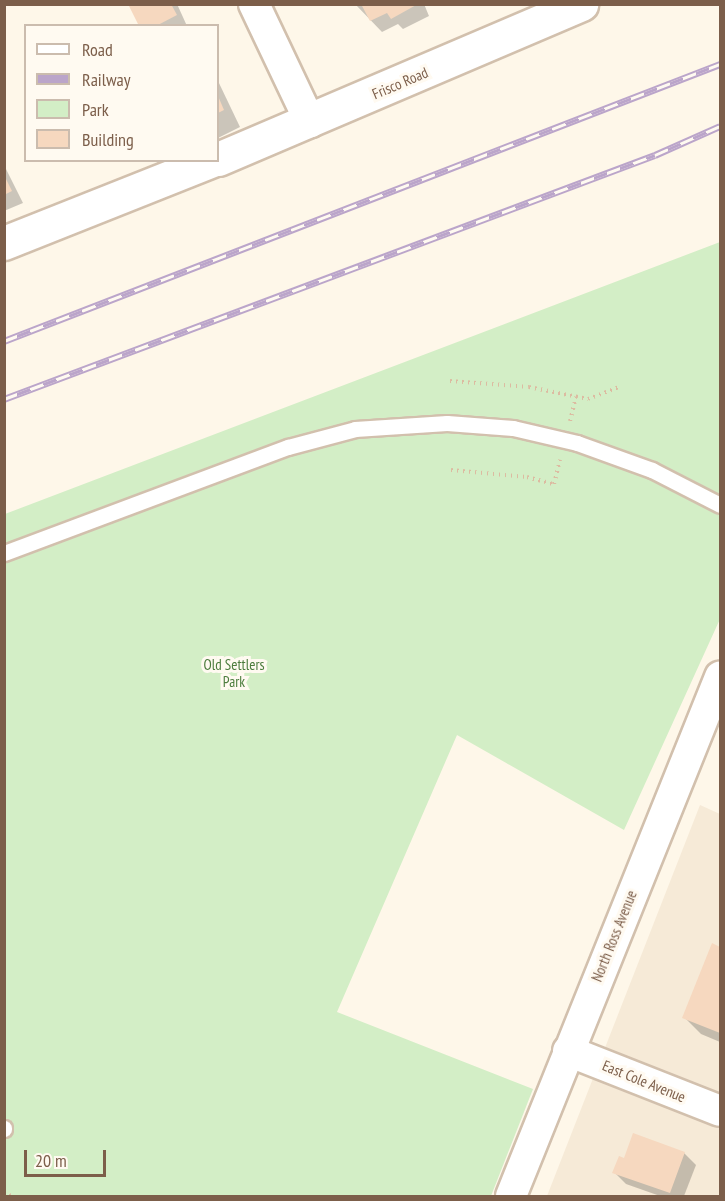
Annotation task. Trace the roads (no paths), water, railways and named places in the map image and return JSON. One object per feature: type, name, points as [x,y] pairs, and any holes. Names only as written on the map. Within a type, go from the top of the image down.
[{"type":"street","points":[[254,4],[310,122]]},
{"type":"street","name":"Frisco Road","points":[[219,159],[310,122],[581,4]]},
{"type":"street","points":[[4,243],[208,162]]},
{"type":"street","name":"North Ross Avenue","points":[[511,1197],[720,677]]},
{"type":"street","name":"East Cole Avenue","points":[[568,1051],[720,1112]]},
{"type":"lane","points":[[4,553],[288,447],[355,429],[447,423],[513,428],[565,440],[652,471],[720,505]]},
{"type":"railway","points":[[4,341],[720,64]]},
{"type":"railway","points":[[4,399],[655,155],[720,126]]},
{"type":"park label","name":"Old Settlers Park","points":[[234,672]]}]
